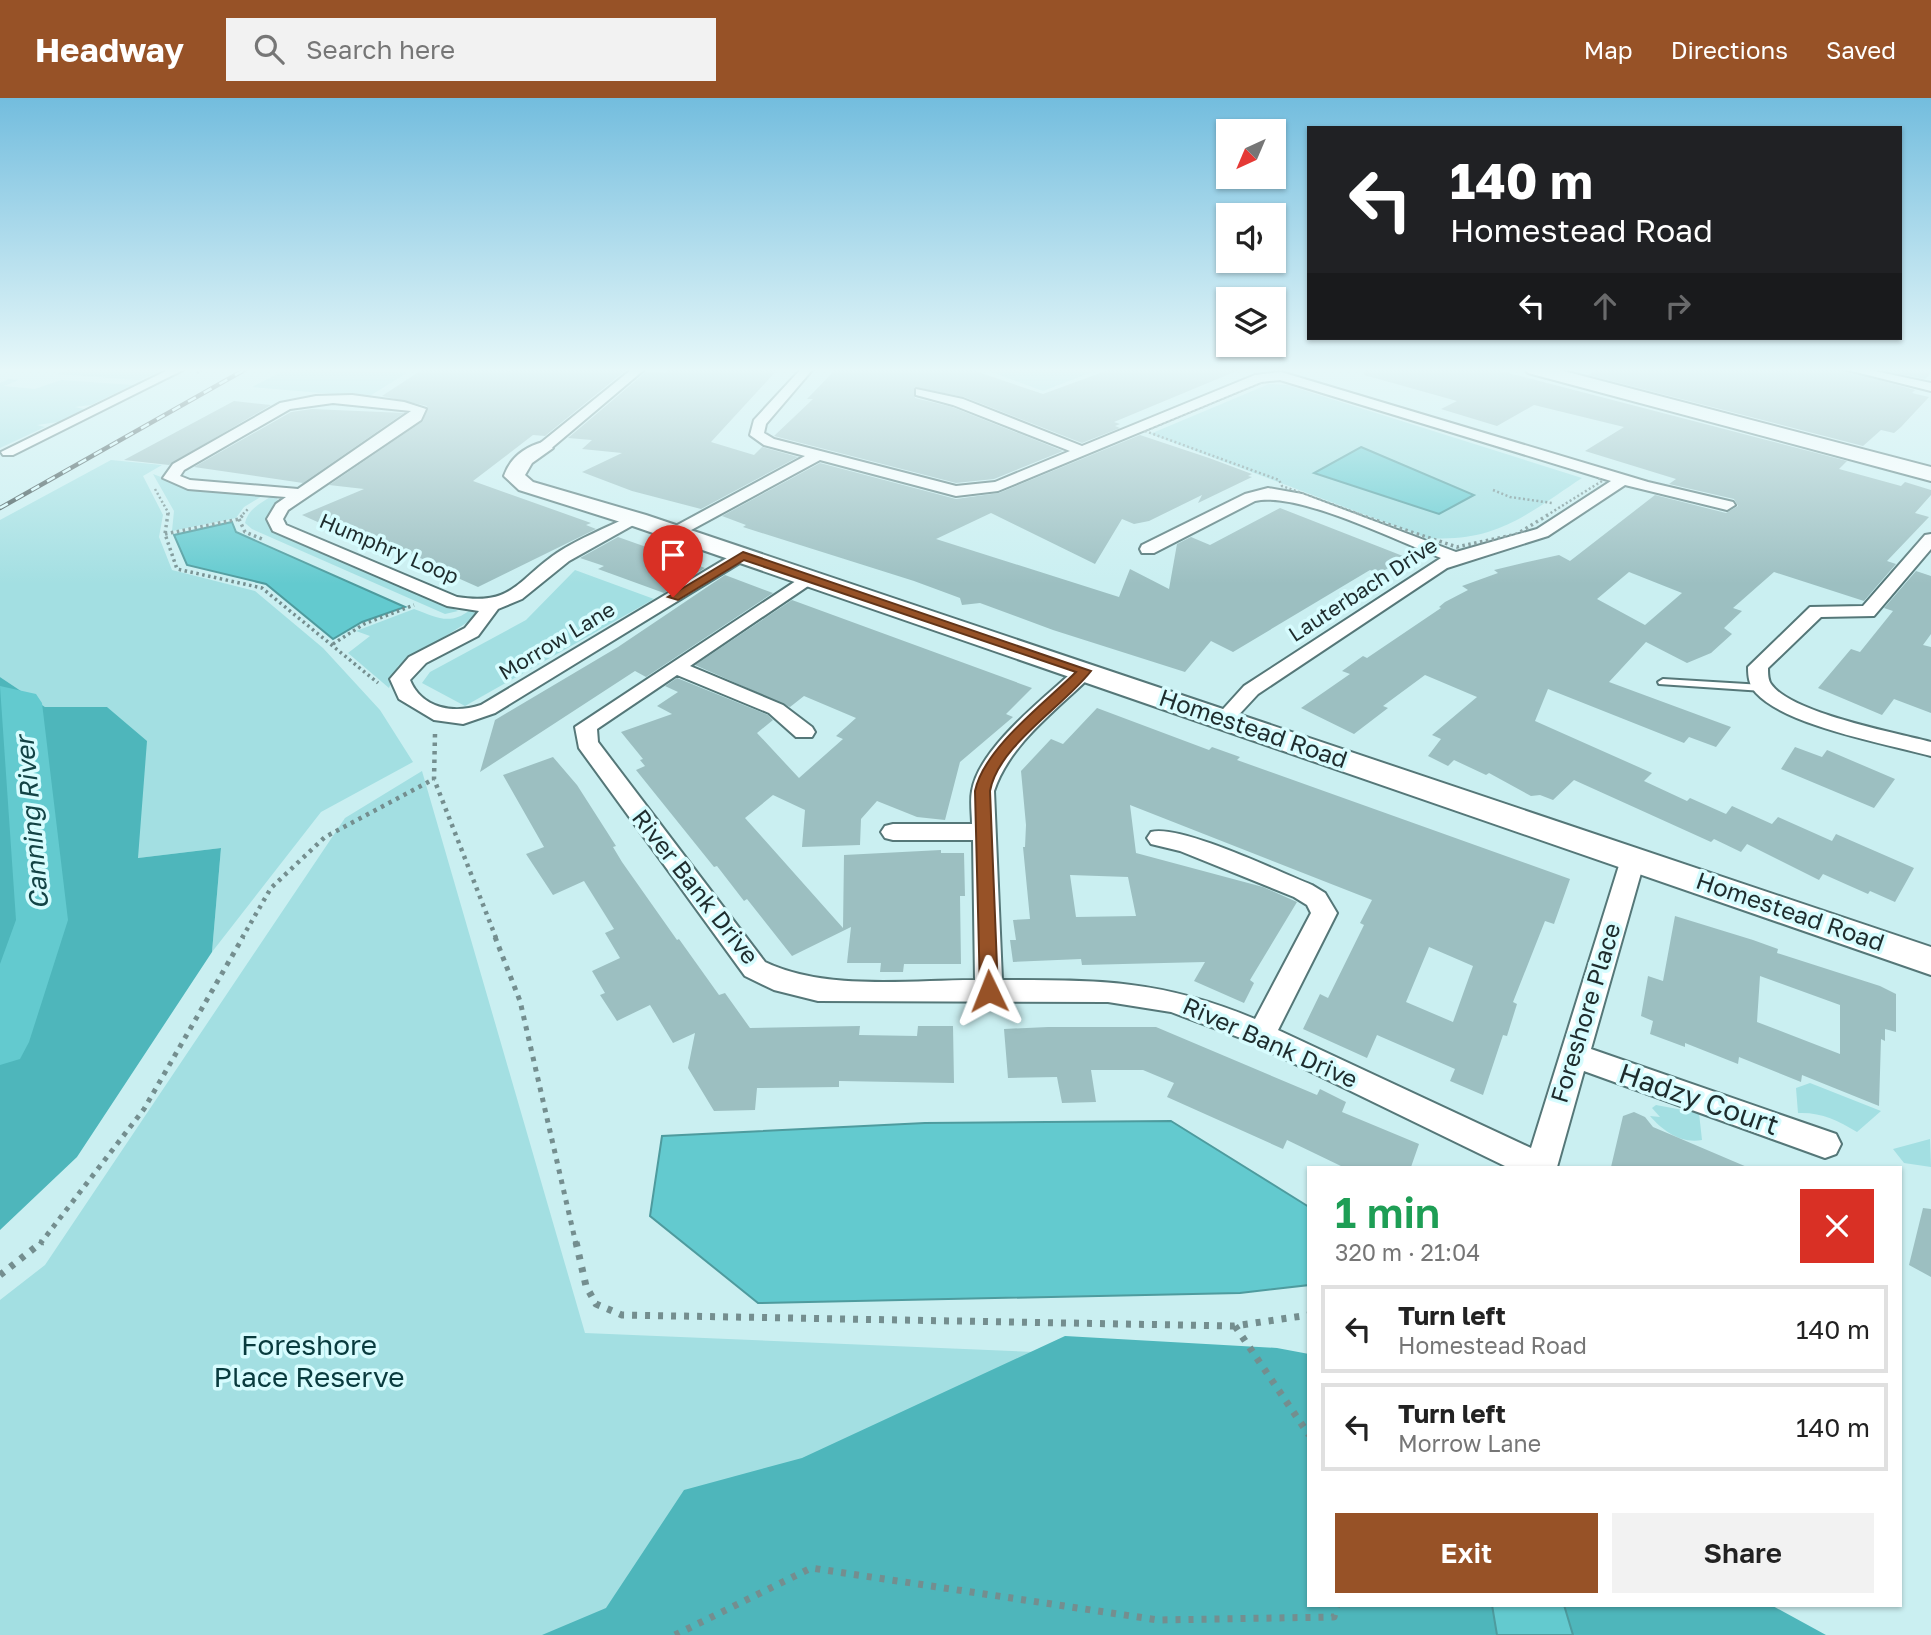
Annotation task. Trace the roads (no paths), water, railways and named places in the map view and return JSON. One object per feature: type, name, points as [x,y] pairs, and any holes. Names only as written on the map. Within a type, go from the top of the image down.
[{"type":"main road","points":[[1817,441],[1928,469]]},
{"type":"street","points":[[8,452],[31,441]]},
{"type":"street","name":"Humphry Loop","points":[[224,441],[178,467],[171,478],[188,484],[301,494]]},
{"type":"street","name":"Humphry Loop","points":[[381,441],[282,507],[275,519],[279,528],[453,602],[490,605],[527,590],[562,558],[636,519]]},
{"type":"street","name":"Homestead Road","points":[[552,441],[524,458],[514,476],[526,486],[636,519],[1931,961]]},
{"type":"street","points":[[767,441],[956,491],[998,486],[1107,441]]},
{"type":"street","points":[[1056,441],[1082,451]]},
{"type":"street","points":[[1499,441],[1623,479],[1727,505]]},
{"type":"street","points":[[676,533],[818,455]]},
{"type":"street","name":"Lauterbach Drive","points":[[1225,719],[1251,690],[1454,557],[1527,539],[1548,530],[1623,479]]},
{"type":"street","points":[[1148,549],[1250,497],[1268,493],[1297,496],[1454,557]]},
{"type":"street","points":[[1931,539],[1868,612],[1816,611],[1797,626],[1758,667],[1758,678],[1763,688],[1791,706],[1819,718],[1931,749]]},
{"type":"street","name":"Morrow Lane","points":[[490,605],[484,621],[473,631],[416,661],[400,679],[406,695],[441,716],[463,718],[488,709],[743,556]]},
{"type":"street","name":"River Bank Drive","points":[[808,578],[586,727],[587,743],[755,969],[784,983],[818,990],[1108,991],[1150,994],[1195,1006],[1261,1035],[1538,1166]]},
{"type":"street","points":[[675,667],[776,709],[804,732]]},
{"type":"street","points":[[989,991],[983,791],[990,767],[1085,671]]},
{"type":"street","points":[[893,832],[984,832]]},
{"type":"street","points":[[1159,838],[1186,844],[1303,891],[1316,899],[1324,913],[1261,1035]]},
{"type":"street","name":"Foreshore Place","points":[[1540,1166],[1633,859]]},
{"type":"street","name":"Hadzy Court","points":[[1573,1055],[1825,1144]]},
{"type":"lane","points":[[1663,682],[1763,688]]},
{"type":"waterway","name":"Canning River","points":[[0,698],[21,703],[42,920],[0,1042]]},
{"type":"railway","points":[[0,508],[119,441]]},
{"type":"park label","name":"Foreshore Place Reserve","points":[[309,1361]]}]
